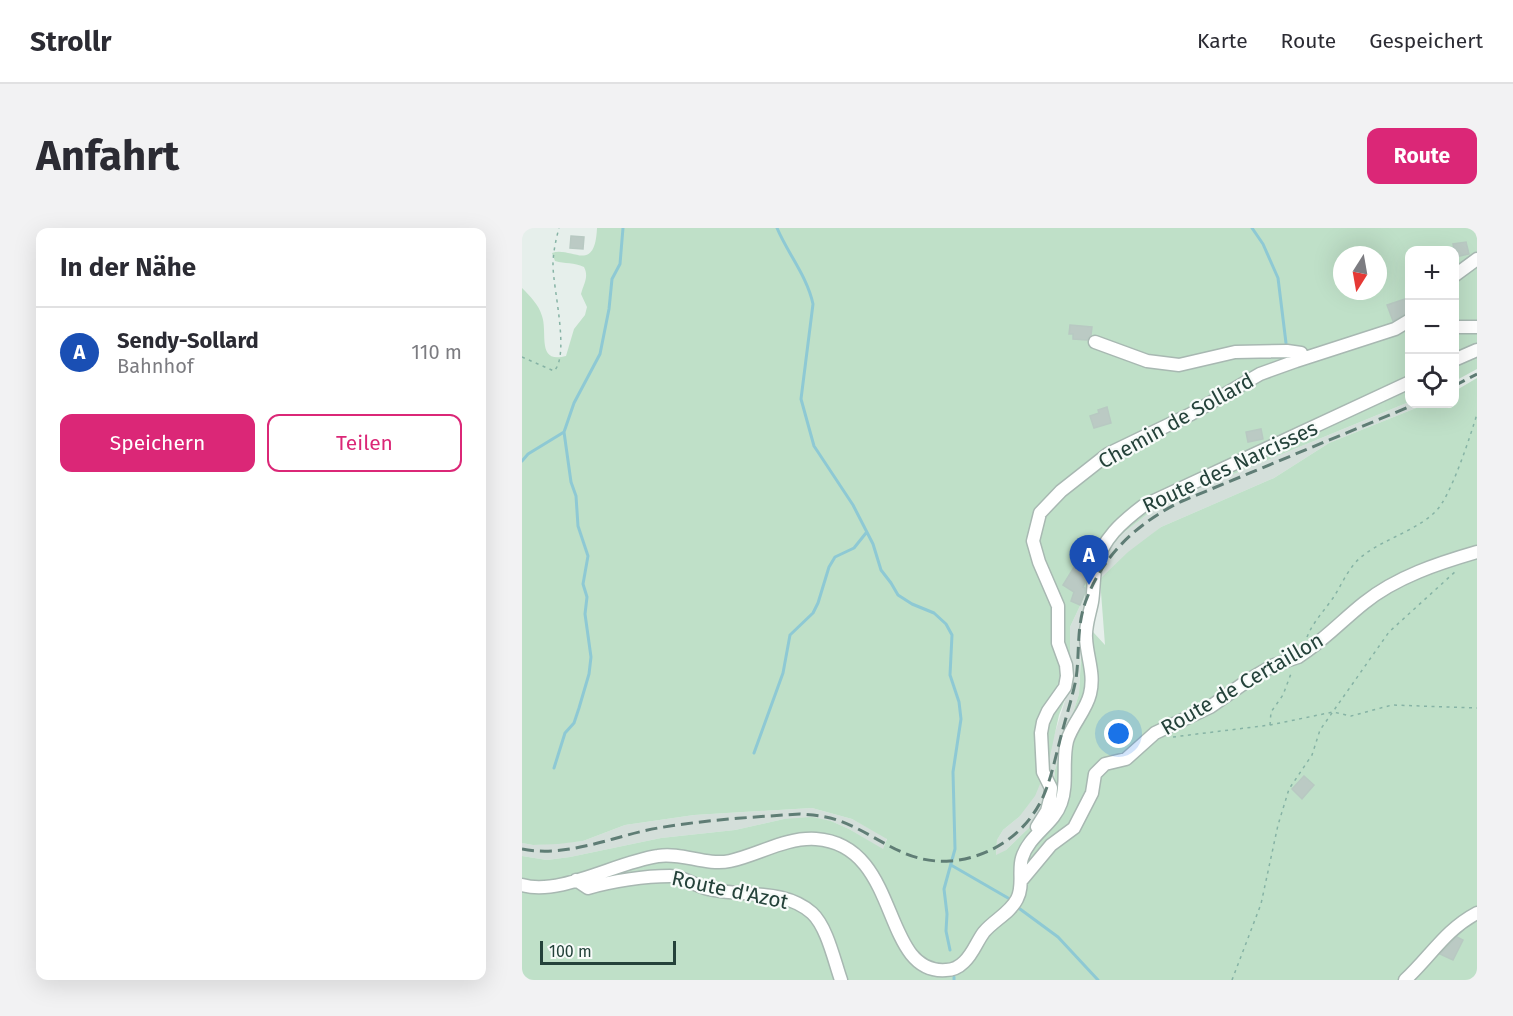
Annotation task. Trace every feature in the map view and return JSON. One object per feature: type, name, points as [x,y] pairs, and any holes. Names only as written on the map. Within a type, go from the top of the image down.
[{"type":"street","points":[[1459,273],[1477,259]]},
{"type":"street","name":"Chemin de Sollard","points":[[1034,836],[1038,823],[1047,811],[1051,788],[1043,772],[1041,733],[1043,722],[1065,687],[1067,676],[1066,664],[1058,643],[1058,606],[1033,542],[1040,513],[1061,491],[1107,454],[1191,414],[1260,374],[1395,329],[1405,323]]},
{"type":"street","points":[[1459,327],[1477,327]]},
{"type":"street","points":[[1395,329],[1405,330]]},
{"type":"street","points":[[1095,342],[1147,361],[1179,365],[1235,352],[1287,351],[1301,353],[1304,358]]},
{"type":"street","points":[[1459,358],[1477,350]]},
{"type":"street","name":"Route des Narcisses","points":[[522,885],[549,888],[657,856],[677,856],[722,862],[800,840],[824,840],[843,847],[861,860],[879,885],[907,950],[924,965],[942,970],[957,967],[967,959],[984,932],[1013,906],[1019,892],[1022,858],[1034,836],[1056,814],[1062,802],[1063,761],[1067,740],[1090,696],[1092,673],[1085,637],[1096,567],[1100,552],[1118,525],[1143,506],[1405,384]]},
{"type":"street","name":"Route de Certaillon","points":[[1021,881],[1051,845],[1074,828],[1092,793],[1095,774],[1105,764],[1126,759],[1155,733],[1210,707],[1274,665],[1300,655],[1330,634],[1365,602],[1385,589],[1412,575],[1477,552]]},
{"type":"street","name":"Route d'Azot","points":[[576,880],[588,888],[607,883],[671,876],[706,888],[770,896],[798,904],[811,913],[820,924],[842,980]]},
{"type":"street","points":[[1405,980],[1432,953],[1450,930],[1477,913]]},
{"type":"path","points":[[522,357],[554,371],[559,365],[561,350],[553,264],[559,228]]},
{"type":"path","points":[[1307,638],[1310,629],[1334,596],[1344,577],[1364,555],[1428,518],[1441,505],[1470,437],[1477,414]]},
{"type":"path","points":[[1232,980],[1261,904],[1278,825],[1289,789],[1312,755],[1320,730],[1389,632],[1462,566]]},
{"type":"path","points":[[1270,725],[1271,712],[1283,695],[1300,655]]},
{"type":"path","points":[[1169,738],[1270,725],[1333,712],[1351,716],[1392,705],[1477,708]]},
{"type":"shaded area","points":[[1405,404],[1405,408],[1416,408],[1329,443],[1274,478],[1161,527],[1100,579],[1081,645],[1079,694],[1055,770],[1054,784],[1034,823],[1006,850],[996,856],[997,840],[1003,830],[1019,817],[1053,739],[1068,691],[1070,627],[1103,557],[1122,534],[1154,509],[1175,498]]},
{"type":"shaded area","points":[[812,808],[852,819],[887,838],[883,850],[831,821],[784,819],[735,830],[661,838],[570,857],[547,860],[522,856],[522,843],[533,845],[583,841],[625,825],[694,815]]},
{"type":"green space","points":[[597,228],[1477,228],[1477,369],[1459,379],[1459,246],[1405,246],[1405,404],[1175,498],[1154,509],[1122,534],[1103,557],[1070,627],[1068,691],[1059,715],[1048,765],[1035,796],[1019,817],[1003,830],[997,840],[996,855],[1006,850],[1034,823],[1054,784],[1055,770],[1079,694],[1083,621],[1105,645],[1100,579],[1128,552],[1161,527],[1274,478],[1329,443],[1416,408],[1459,408],[1459,389],[1477,378],[1477,980],[522,980],[522,856],[547,860],[570,857],[661,838],[735,830],[784,819],[812,817],[831,821],[849,829],[883,849],[887,839],[852,819],[812,808],[694,815],[625,825],[583,841],[533,845],[522,843],[522,288],[541,312],[545,345],[550,356],[566,356],[574,329],[585,315],[587,307],[581,294],[586,274],[584,267],[580,265],[555,261],[552,253],[581,256],[592,251]]},
{"type":"building","points":[[571,236],[584,237],[583,249],[570,248]]},
{"type":"building","points":[[1466,242],[1469,254],[1459,256],[1459,246],[1453,246],[1453,244]]},
{"type":"building","points":[[1405,299],[1405,314],[1393,321],[1387,305]]},
{"type":"building","points":[[1070,325],[1092,327],[1091,335],[1087,340],[1073,339],[1073,334],[1069,334]]},
{"type":"building","points":[[1107,407],[1111,423],[1094,428],[1090,416]]},
{"type":"building","points":[[1261,429],[1263,439],[1248,442],[1246,432]]},
{"type":"building","points":[[1076,564],[1087,571],[1083,587],[1085,592],[1080,605],[1071,601],[1074,592],[1063,585]]},
{"type":"building","points":[[1304,776],[1314,785],[1302,799],[1292,789]]},
{"type":"building","points":[[1457,937],[1463,940],[1453,960],[1440,954]]},
{"type":"waterway","points":[[554,768],[565,733],[574,723],[589,674],[591,657],[585,614],[587,597],[583,584],[588,556],[578,526],[576,496],[571,482],[564,432],[574,403],[600,354],[612,279],[620,264],[623,228]]},
{"type":"waterway","points":[[777,228],[802,275],[813,304],[801,399],[814,446],[853,505],[873,544],[881,570],[898,595],[934,613],[946,624],[952,635],[950,675],[959,702],[961,719],[953,772],[955,849],[944,889],[947,914],[946,931],[950,950]]},
{"type":"waterway","points":[[1252,228],[1263,244],[1278,278],[1286,343]]},
{"type":"waterway","points":[[522,461],[528,454],[564,432]]},
{"type":"waterway","points":[[754,753],[783,673],[790,635],[813,613],[829,567],[835,557],[854,548],[866,533]]},
{"type":"waterway","points":[[951,865],[1008,898]]},
{"type":"waterway","points":[[1020,909],[1058,937],[1098,980]]},
{"type":"railway","points":[[1459,383],[1477,374]]},
{"type":"railway","points":[[522,849],[556,851],[675,825],[800,814],[840,821],[906,854],[934,861],[965,859],[993,849],[1017,833],[1036,810],[1043,797],[1053,769],[1076,679],[1080,628],[1087,598],[1103,567],[1124,541],[1150,520],[1180,502],[1406,408]]},
{"type":"place","name":"Sendy-Sollard","points":[[1089,585]]}]
